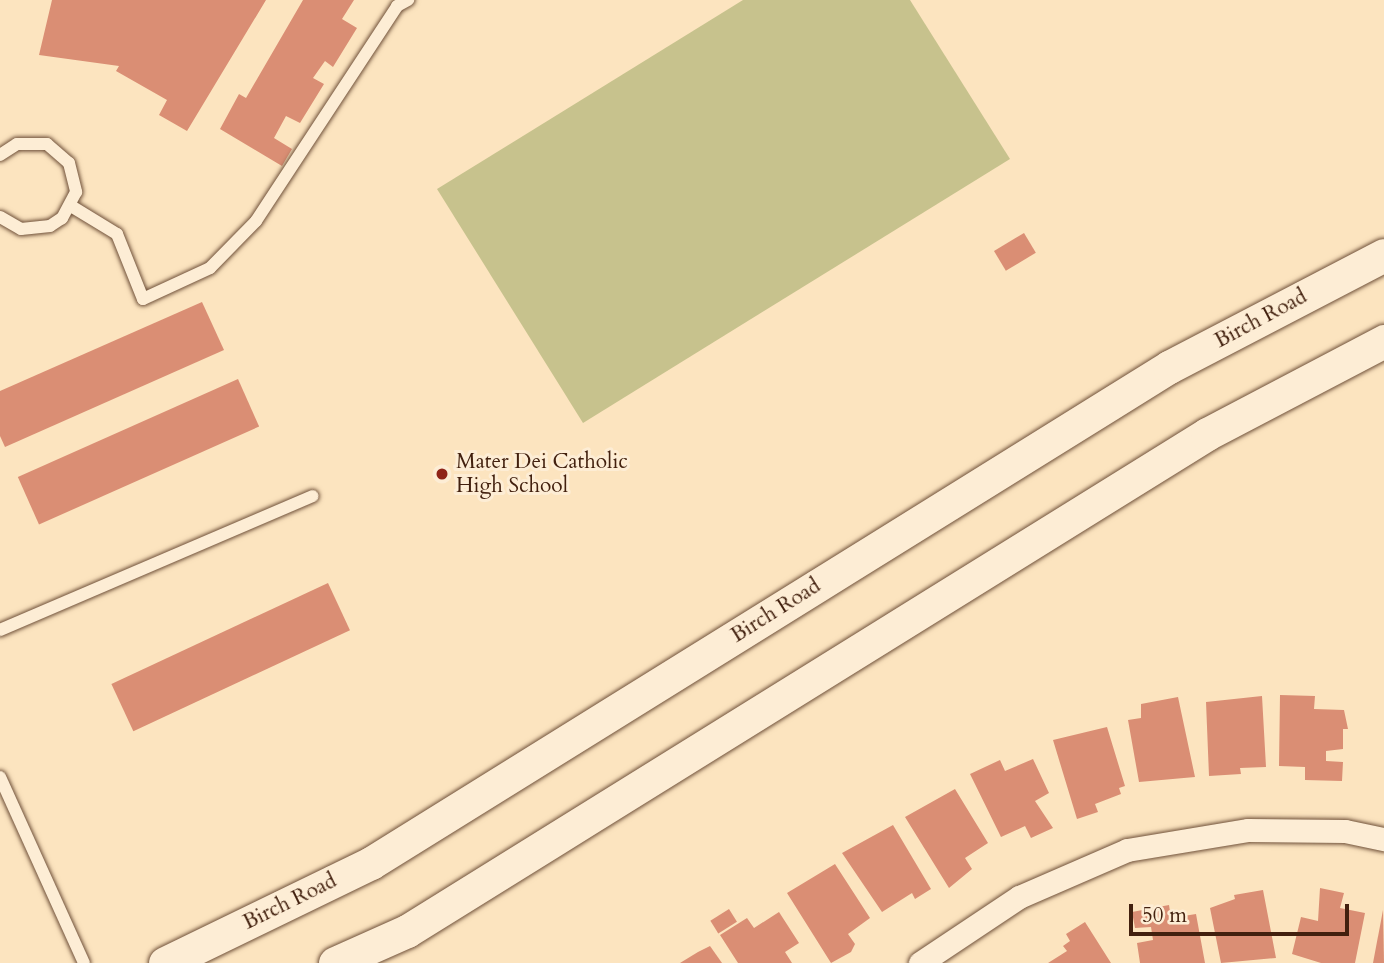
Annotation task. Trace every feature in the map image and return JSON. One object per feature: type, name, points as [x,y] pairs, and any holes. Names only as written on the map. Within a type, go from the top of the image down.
[{"type":"main road","name":"Birch Road","points":[[165,963],[371,863],[1168,367],[1384,255]]},
{"type":"main road","points":[[335,963],[407,931],[1206,434],[1384,341]]},
{"type":"street","points":[[920,963],[1019,897],[1127,850],[1248,830],[1345,831],[1384,839]]},
{"type":"lane","points":[[71,206],[117,234],[144,299],[210,268],[256,221],[397,6],[408,0]]},
{"type":"lane","points":[[0,155],[17,144],[32,141],[60,152],[75,177],[71,206],[62,218],[35,230],[21,229],[0,217]]},
{"type":"lane","points":[[0,630],[313,496]]},
{"type":"lane","points":[[0,777],[84,963]]},
{"type":"shaded area","points":[[743,0],[910,0],[1010,159],[583,423],[437,189]]},
{"type":"building","points":[[52,0],[266,0],[187,131],[159,115],[167,100],[116,71],[119,66],[39,55]]},
{"type":"building","points":[[303,0],[354,0],[342,19],[357,28],[333,67],[325,61],[313,78],[324,84],[300,123],[286,116],[274,138],[292,149],[282,166],[220,129],[239,94],[246,98]]},
{"type":"building","points":[[1024,233],[1036,253],[1006,271],[994,251]]},
{"type":"building","points":[[202,302],[224,350],[5,447],[0,436],[0,391]]},
{"type":"building","points":[[238,379],[259,427],[39,525],[18,477]]},
{"type":"building","points":[[328,583],[350,630],[133,731],[111,684]]},
{"type":"building","points":[[1280,695],[1315,696],[1314,709],[1344,710],[1348,729],[1343,729],[1343,749],[1326,751],[1326,761],[1343,762],[1342,781],[1305,780],[1305,767],[1279,766]]},
{"type":"building","points":[[1262,696],[1266,767],[1240,768],[1241,774],[1209,776],[1206,702]]},
{"type":"building","points":[[1178,697],[1195,777],[1139,782],[1128,720],[1141,718],[1141,704]]},
{"type":"building","points":[[1107,727],[1125,786],[1119,788],[1121,794],[1095,804],[1098,812],[1077,819],[1053,740]]},
{"type":"building","points":[[1033,759],[1049,793],[1035,801],[1053,828],[1031,838],[1025,826],[1001,837],[970,774],[1000,760],[1005,771]]},
{"type":"building","points":[[955,789],[988,843],[965,858],[972,869],[949,888],[905,817]]},
{"type":"building","points":[[893,825],[931,889],[915,899],[912,893],[882,912],[842,853]]},
{"type":"building","points":[[835,864],[870,918],[848,934],[855,944],[851,952],[831,963],[787,893]]},
{"type":"building","points":[[1320,888],[1344,893],[1340,908],[1365,913],[1355,963],[1321,963],[1292,954],[1301,917],[1318,921]]},
{"type":"building","points":[[1263,890],[1276,958],[1221,963],[1210,908],[1235,899],[1234,895]]},
{"type":"building","points":[[1169,905],[1171,918],[1196,914],[1205,963],[1140,963],[1137,943],[1153,940],[1151,927],[1135,928],[1132,912]]},
{"type":"building","points":[[729,909],[737,922],[718,933],[710,921]]},
{"type":"building","points":[[1383,910],[1384,963],[1373,963]]},
{"type":"building","points":[[779,912],[799,943],[785,952],[792,963],[738,963],[720,935],[747,918],[754,928]]},
{"type":"building","points":[[1085,922],[1111,963],[1048,963],[1067,951],[1063,946],[1070,941],[1066,934]]},
{"type":"building","points":[[710,946],[722,963],[680,963],[698,952]]},
{"type":"place","name":"Mater Dei Catholic High School","points":[[442,474]]}]
